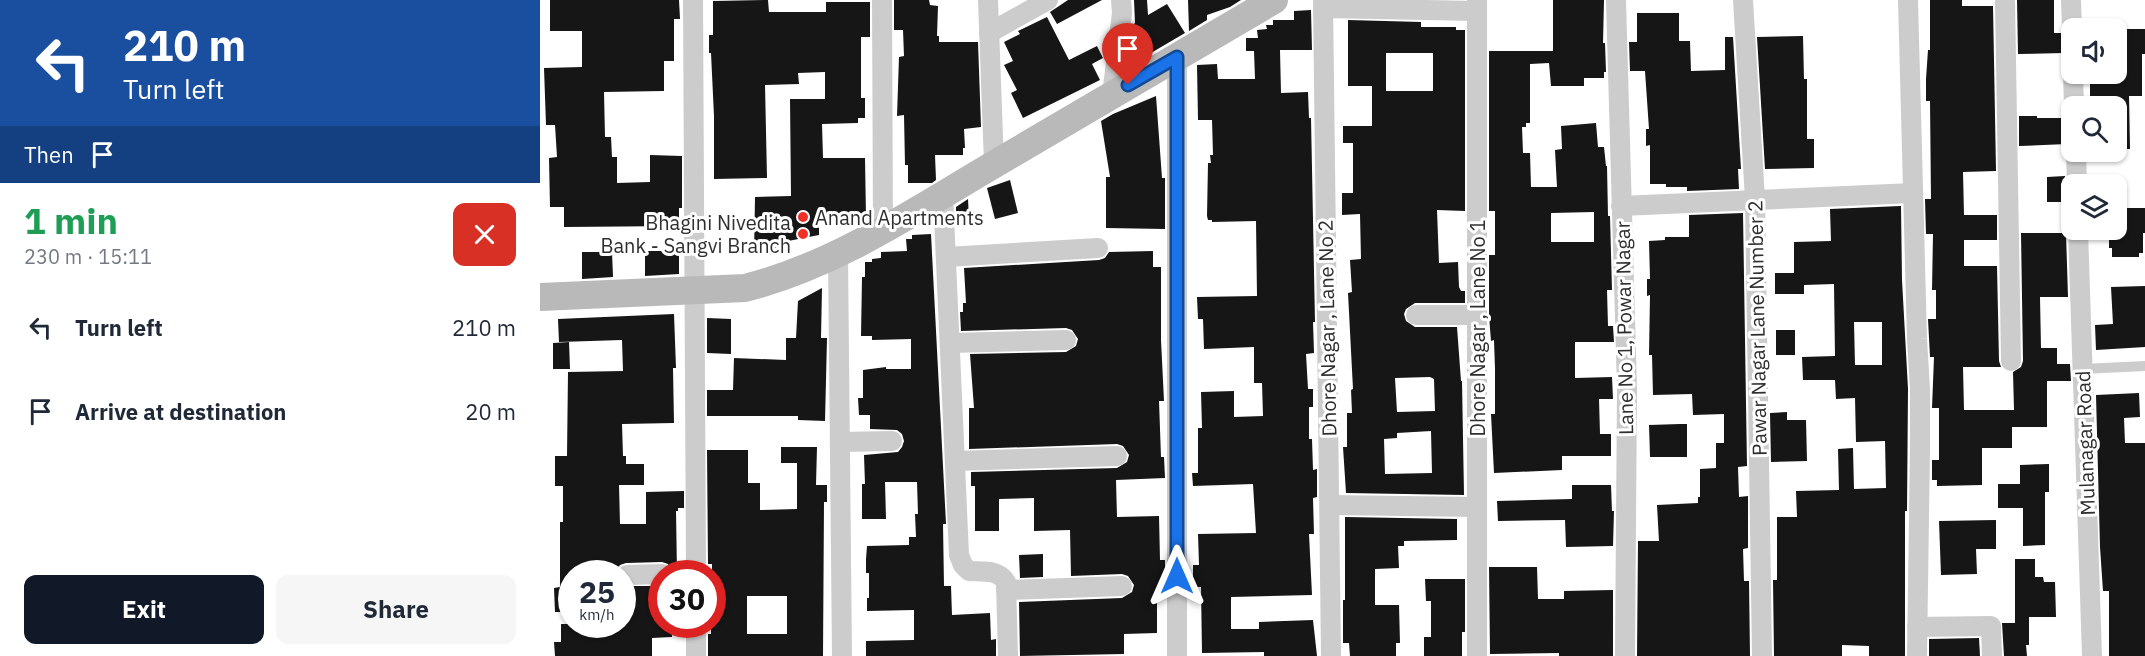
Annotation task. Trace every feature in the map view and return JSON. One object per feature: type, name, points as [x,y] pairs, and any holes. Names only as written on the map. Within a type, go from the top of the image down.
[{"type":"street","points":[[693,0],[695,560]]},
{"type":"street","points":[[882,0],[883,228]]},
{"type":"street","points":[[988,0],[994,164]]},
{"type":"street","points":[[989,33],[1048,0]]},
{"type":"street","points":[[1112,95],[1122,13],[1121,0]]},
{"type":"street","points":[[540,297],[745,288],[776,280],[838,255],[1177,57],[1241,10],[1274,0]]},
{"type":"street","name":"Lane No 1, Powar Nagar","points":[[1616,0],[1627,389],[1625,656]]},
{"type":"street","name":"Pawar Nagar Lane Number 2","points":[[1743,0],[1755,199],[1762,656]]},
{"type":"street","points":[[1908,0],[1920,389],[1917,656]]},
{"type":"street","points":[[2005,0],[2011,361]]},
{"type":"street","points":[[2071,0],[2072,18]]},
{"type":"street","points":[[1323,4],[1477,5]]},
{"type":"street","name":"Dhore Nagar , Lane No 2","points":[[1323,4],[1331,656]]},
{"type":"street","name":"Dhore Nagar , Lane No 1","points":[[1477,5],[1477,656]]},
{"type":"street","points":[[1177,57],[1177,656]]},
{"type":"street","points":[[1621,206],[1913,193]]},
{"type":"street","points":[[943,194],[959,555],[963,565],[969,571],[995,573],[1003,576],[1006,582],[1008,656]]},
{"type":"street","name":"Mulanagar Road","points":[[2078,240],[2092,656]]},
{"type":"street","points":[[946,257],[1098,248]]},
{"type":"street","points":[[838,255],[842,656]]},
{"type":"street","points":[[1416,315],[1476,315]]},
{"type":"street","points":[[950,343],[1066,340]]},
{"type":"street","points":[[840,442],[892,441]]},
{"type":"street","points":[[955,461],[1117,456]]},
{"type":"street","points":[[1330,505],[1477,507]]},
{"type":"street","points":[[1006,590],[1122,586]]},
{"type":"street","points":[[1917,627],[1991,626],[1992,656]]},
{"type":"street","points":[[696,638],[696,656]]},
{"type":"lane","points":[[2083,369],[2145,366]]},
{"type":"building","points":[[550,0],[679,0],[680,19],[674,19],[674,61],[664,61],[664,91],[604,92],[605,137],[611,137],[612,157],[617,157],[617,183],[650,182],[650,155],[682,156],[682,208],[679,208],[679,226],[564,227],[564,207],[550,207],[549,158],[557,157],[555,125],[546,125],[544,68],[582,67],[582,31],[550,31]]},
{"type":"building","points":[[768,0],[769,12],[826,12],[826,2],[870,2],[870,37],[861,37],[861,98],[865,98],[865,118],[858,118],[858,123],[822,124],[823,158],[865,158],[866,217],[847,217],[847,222],[819,222],[819,235],[778,243],[778,255],[754,255],[755,197],[791,196],[790,99],[825,99],[825,72],[798,73],[799,84],[765,85],[767,178],[714,179],[714,116],[711,53],[709,53],[709,35],[713,35],[713,1]]},
{"type":"building","points":[[894,0],[929,0],[930,5],[938,6],[937,36],[939,36],[939,42],[978,42],[981,127],[964,129],[963,155],[935,155],[936,180],[932,183],[908,183],[908,165],[905,165],[904,115],[897,116],[899,57],[904,56],[903,30],[894,30]]},
{"type":"building","points":[[1068,0],[1102,0],[1057,24],[1050,12]]},
{"type":"building","points":[[1134,0],[1147,0],[1148,15],[1167,4],[1185,33],[1139,60],[1130,46],[1135,23]]},
{"type":"building","points":[[1188,0],[1241,0],[1230,7],[1207,15],[1207,20],[1189,31]]},
{"type":"building","points":[[1553,0],[1604,0],[1603,43],[1605,43],[1606,72],[1604,72],[1604,78],[1584,78],[1584,86],[1551,86],[1549,63],[1530,64],[1530,123],[1522,127],[1523,153],[1530,153],[1531,187],[1557,187],[1555,150],[1562,149],[1561,126],[1596,123],[1598,147],[1604,147],[1607,166],[1608,216],[1610,216],[1612,290],[1607,290],[1608,326],[1613,326],[1614,342],[1575,342],[1575,378],[1612,377],[1613,399],[1599,399],[1600,434],[1611,434],[1611,456],[1562,456],[1562,470],[1494,473],[1491,414],[1495,414],[1495,369],[1494,340],[1491,341],[1489,316],[1489,255],[1495,255],[1495,211],[1489,211],[1489,51],[1553,51]],"holes":[[[1594,212],[1594,242],[1551,242],[1551,213]]]},
{"type":"building","points":[[1930,0],[1962,0],[1962,6],[1993,6],[1996,171],[1963,172],[1964,215],[1997,215],[1997,240],[1964,240],[1964,266],[1997,266],[2001,367],[1963,367],[1964,410],[2014,410],[2013,372],[2021,367],[2023,361],[2021,233],[2061,233],[2061,240],[2066,240],[2068,297],[2040,297],[2041,348],[2057,348],[2057,364],[2070,364],[2071,381],[2047,381],[2047,427],[2012,427],[2012,448],[1982,448],[1982,485],[1937,486],[1937,480],[1932,480],[1932,460],[1939,460],[1939,408],[1932,408],[1934,357],[1930,357],[1928,319],[1936,319],[1936,290],[1932,290],[1933,234],[1926,234],[1925,199],[1931,199],[1930,101],[1926,101],[1928,50],[1930,50]]},
{"type":"building","points":[[2017,0],[2054,0],[2054,33],[2061,33],[2061,53],[2018,54]]},
{"type":"building","points":[[1311,10],[1312,50],[1280,50],[1281,93],[1308,92],[1309,118],[1311,118],[1315,322],[1313,322],[1314,353],[1306,354],[1308,389],[1313,389],[1313,407],[1309,407],[1309,439],[1312,439],[1313,470],[1317,469],[1317,497],[1313,498],[1314,534],[1309,534],[1312,595],[1231,597],[1231,629],[1259,629],[1259,622],[1313,620],[1317,656],[1264,656],[1264,652],[1202,653],[1201,587],[1193,587],[1193,565],[1199,565],[1198,534],[1256,533],[1253,484],[1193,486],[1192,473],[1198,473],[1198,428],[1202,428],[1201,392],[1234,391],[1234,417],[1263,416],[1262,383],[1254,383],[1254,347],[1204,349],[1203,319],[1198,319],[1197,297],[1257,296],[1256,221],[1212,222],[1208,220],[1208,163],[1211,163],[1210,155],[1213,155],[1212,120],[1198,120],[1197,65],[1217,64],[1218,79],[1255,79],[1254,51],[1246,51],[1246,38],[1258,38],[1257,30],[1267,29],[1266,25],[1273,25],[1273,20],[1294,20],[1294,11]]},
{"type":"building","points":[[1637,13],[1679,13],[1679,41],[1690,41],[1691,71],[1725,70],[1725,37],[1733,37],[1741,169],[1738,169],[1739,189],[1687,191],[1687,187],[1650,184],[1650,145],[1646,146],[1646,129],[1649,129],[1645,71],[1630,71],[1629,42],[1637,42]]},
{"type":"building","points":[[1047,17],[1069,60],[1097,46],[1103,58],[1092,64],[1100,80],[1023,118],[1011,93],[1017,90],[1004,65],[1013,61],[1004,42],[1020,34],[1018,31]]},
{"type":"building","points":[[1348,20],[1421,22],[1421,27],[1456,27],[1456,30],[1465,30],[1465,211],[1437,210],[1439,263],[1458,262],[1459,287],[1461,291],[1465,291],[1465,303],[1415,303],[1406,309],[1404,314],[1406,321],[1415,327],[1457,327],[1462,381],[1464,495],[1346,493],[1343,447],[1347,447],[1347,413],[1352,413],[1351,390],[1353,389],[1348,293],[1352,292],[1350,260],[1361,259],[1360,214],[1342,215],[1342,193],[1353,193],[1353,143],[1343,143],[1343,126],[1372,126],[1372,86],[1348,86]],"holes":[[[1386,53],[1433,53],[1433,91],[1386,91]],[[1430,377],[1434,379],[1435,411],[1397,412],[1395,378]],[[1431,431],[1432,473],[1385,474],[1384,439],[1397,438],[1397,433]]]},
{"type":"building","points":[[2127,29],[2145,29],[2145,54],[2142,54],[2142,96],[2129,96],[2130,149],[2127,149],[2127,96],[2090,96],[2090,84],[2127,84]]},
{"type":"building","points":[[1803,36],[1804,79],[1807,79],[1807,139],[1814,139],[1814,168],[1765,169],[1757,37]]},
{"type":"building","points":[[1156,96],[1162,178],[1165,178],[1165,229],[1106,228],[1106,177],[1110,177],[1101,121]]},
{"type":"building","points":[[2019,116],[2061,118],[2061,144],[2019,146]]},
{"type":"building","points":[[2061,176],[2061,202],[2047,202],[2047,177]]},
{"type":"building","points":[[1010,180],[1018,213],[995,219],[987,188]]},
{"type":"building","points":[[968,199],[969,220],[956,220],[956,207]]},
{"type":"building","points":[[1901,206],[1902,280],[1908,389],[1905,656],[1869,656],[1869,646],[1842,645],[1842,656],[1774,656],[1773,580],[1777,580],[1777,517],[1797,517],[1796,491],[1839,490],[1838,449],[1853,448],[1854,489],[1886,488],[1885,441],[1856,442],[1855,398],[1836,399],[1835,380],[1803,380],[1802,357],[1835,356],[1834,284],[1804,285],[1804,294],[1775,294],[1775,273],[1794,273],[1794,242],[1831,241],[1830,209]],"holes":[[[1854,322],[1882,322],[1882,365],[1855,365]]]},
{"type":"building","points":[[2127,208],[2145,208],[2143,253],[2139,253],[2139,257],[2112,257],[2112,248],[2109,248],[2109,240],[2127,240]]},
{"type":"building","points":[[1743,213],[1747,466],[1738,467],[1739,497],[1748,496],[1748,548],[1743,549],[1744,581],[1749,581],[1750,656],[1637,656],[1638,541],[1659,541],[1657,505],[1698,503],[1700,469],[1716,468],[1716,443],[1724,443],[1724,414],[1693,415],[1692,394],[1653,395],[1652,355],[1649,355],[1650,295],[1647,296],[1647,279],[1650,279],[1649,241],[1665,240],[1665,237],[1689,237],[1689,215]]},
{"type":"building","points":[[931,234],[946,524],[943,524],[944,586],[951,586],[952,615],[990,613],[991,640],[996,639],[996,656],[866,656],[866,641],[914,640],[914,610],[867,611],[869,573],[866,573],[866,559],[867,546],[909,545],[909,537],[916,537],[915,514],[918,514],[917,482],[885,482],[886,519],[862,519],[862,484],[865,484],[864,455],[898,452],[904,441],[902,434],[897,430],[870,429],[870,415],[859,415],[858,398],[863,398],[863,370],[886,367],[886,369],[911,369],[911,339],[872,340],[872,336],[861,336],[862,277],[865,277],[865,262],[881,258],[881,252],[907,251],[906,239],[912,239],[912,235]]},
{"type":"building","points":[[645,251],[679,251],[679,274],[645,276]]},
{"type":"building","points":[[1153,251],[1153,267],[1161,267],[1164,401],[1159,401],[1161,457],[1164,457],[1165,478],[1116,480],[1117,517],[1159,516],[1160,560],[1165,560],[1165,590],[1157,590],[1157,633],[1124,634],[1124,654],[1020,656],[1019,602],[1122,598],[1132,592],[1134,585],[1128,576],[1122,574],[1071,576],[1070,530],[1034,531],[1034,498],[999,499],[999,531],[975,531],[975,486],[971,486],[971,472],[1117,468],[1127,462],[1129,455],[1123,446],[1117,444],[969,449],[969,408],[974,408],[970,354],[1066,352],[1076,346],[1078,339],[1072,330],[1066,328],[961,331],[960,312],[963,312],[963,303],[966,303],[964,268],[1099,260],[1105,258],[1109,252]]},
{"type":"building","points":[[582,252],[612,252],[613,277],[582,279]]},
{"type":"building","points":[[2145,286],[2145,347],[2096,350],[2095,325],[2113,324],[2111,287]]},
{"type":"building","points":[[822,288],[821,338],[827,338],[825,421],[798,420],[798,416],[707,416],[707,390],[733,390],[734,358],[786,360],[786,338],[796,338],[798,301]]},
{"type":"building","points":[[674,314],[676,368],[673,368],[674,423],[622,424],[623,456],[626,456],[626,464],[644,464],[644,485],[619,485],[620,524],[646,524],[646,492],[684,491],[684,508],[678,508],[676,511],[677,560],[648,560],[648,562],[636,563],[636,560],[560,560],[563,486],[555,486],[555,456],[567,456],[568,372],[623,371],[622,340],[559,342],[558,319]]},
{"type":"building","points":[[707,318],[731,319],[731,354],[707,353]]},
{"type":"building","points":[[1776,330],[1795,330],[1795,355],[1776,355]]},
{"type":"building","points":[[569,342],[570,369],[553,369],[553,343]]},
{"type":"building","points":[[2139,393],[2140,417],[2124,418],[2125,443],[2145,443],[2145,656],[2109,656],[2109,591],[2103,591],[2100,547],[2096,395]]},
{"type":"building","points":[[1787,412],[1787,420],[1806,420],[1807,461],[1771,462],[1770,413]]},
{"type":"building","points":[[1687,424],[1687,457],[1650,457],[1649,425]]},
{"type":"building","points":[[781,447],[817,447],[816,485],[827,485],[827,502],[824,502],[823,656],[708,656],[708,638],[726,638],[726,560],[708,560],[707,450],[748,450],[748,483],[760,483],[760,510],[797,509],[797,463],[781,463]],"holes":[[[747,596],[787,596],[787,634],[747,634]]]},
{"type":"building","points":[[2049,464],[2049,492],[2045,492],[2045,545],[2023,546],[2023,508],[1998,508],[1998,484],[2020,484],[2020,465]]},
{"type":"building","points":[[1572,485],[1611,485],[1612,511],[1614,511],[1613,546],[1566,547],[1565,520],[1498,521],[1497,501],[1572,499]]},
{"type":"building","points":[[1345,517],[1457,519],[1457,540],[1404,541],[1404,546],[1398,546],[1399,568],[1375,569],[1375,605],[1399,605],[1400,643],[1396,643],[1396,656],[1350,656],[1349,643],[1343,643]]},
{"type":"building","points":[[1996,520],[1996,549],[1976,549],[1977,574],[1941,575],[1939,521]]},
{"type":"building","points":[[1043,554],[1043,577],[1020,578],[1019,555]]},
{"type":"building","points":[[2015,559],[2035,559],[2035,577],[2043,577],[2044,582],[2055,582],[2056,617],[2029,617],[2027,656],[2004,656],[2002,623],[2015,623]]},
{"type":"building","points":[[1489,567],[1537,567],[1538,599],[1564,599],[1564,591],[1613,590],[1613,656],[1559,656],[1559,653],[1490,654]]},
{"type":"building","points":[[1425,579],[1465,579],[1465,632],[1462,632],[1462,656],[1424,656],[1424,637],[1431,637],[1431,601],[1426,601]]},
{"type":"building","points":[[636,586],[648,586],[648,638],[652,638],[652,656],[555,656],[554,642],[561,642],[561,638],[636,638]]},
{"type":"building","points":[[558,587],[558,612],[555,612],[554,588]]},
{"type":"building","points":[[1979,638],[1980,656],[1929,656],[1929,639]]},
{"type":"place","name":"Anand Apartments","points":[[803,217]]},
{"type":"place","name":"Bhagini Nivedita Bank - Sangvi Branch","points":[[803,234]]},
{"type":"route","points":[[1128,85],[1177,57],[1177,576]]}]
